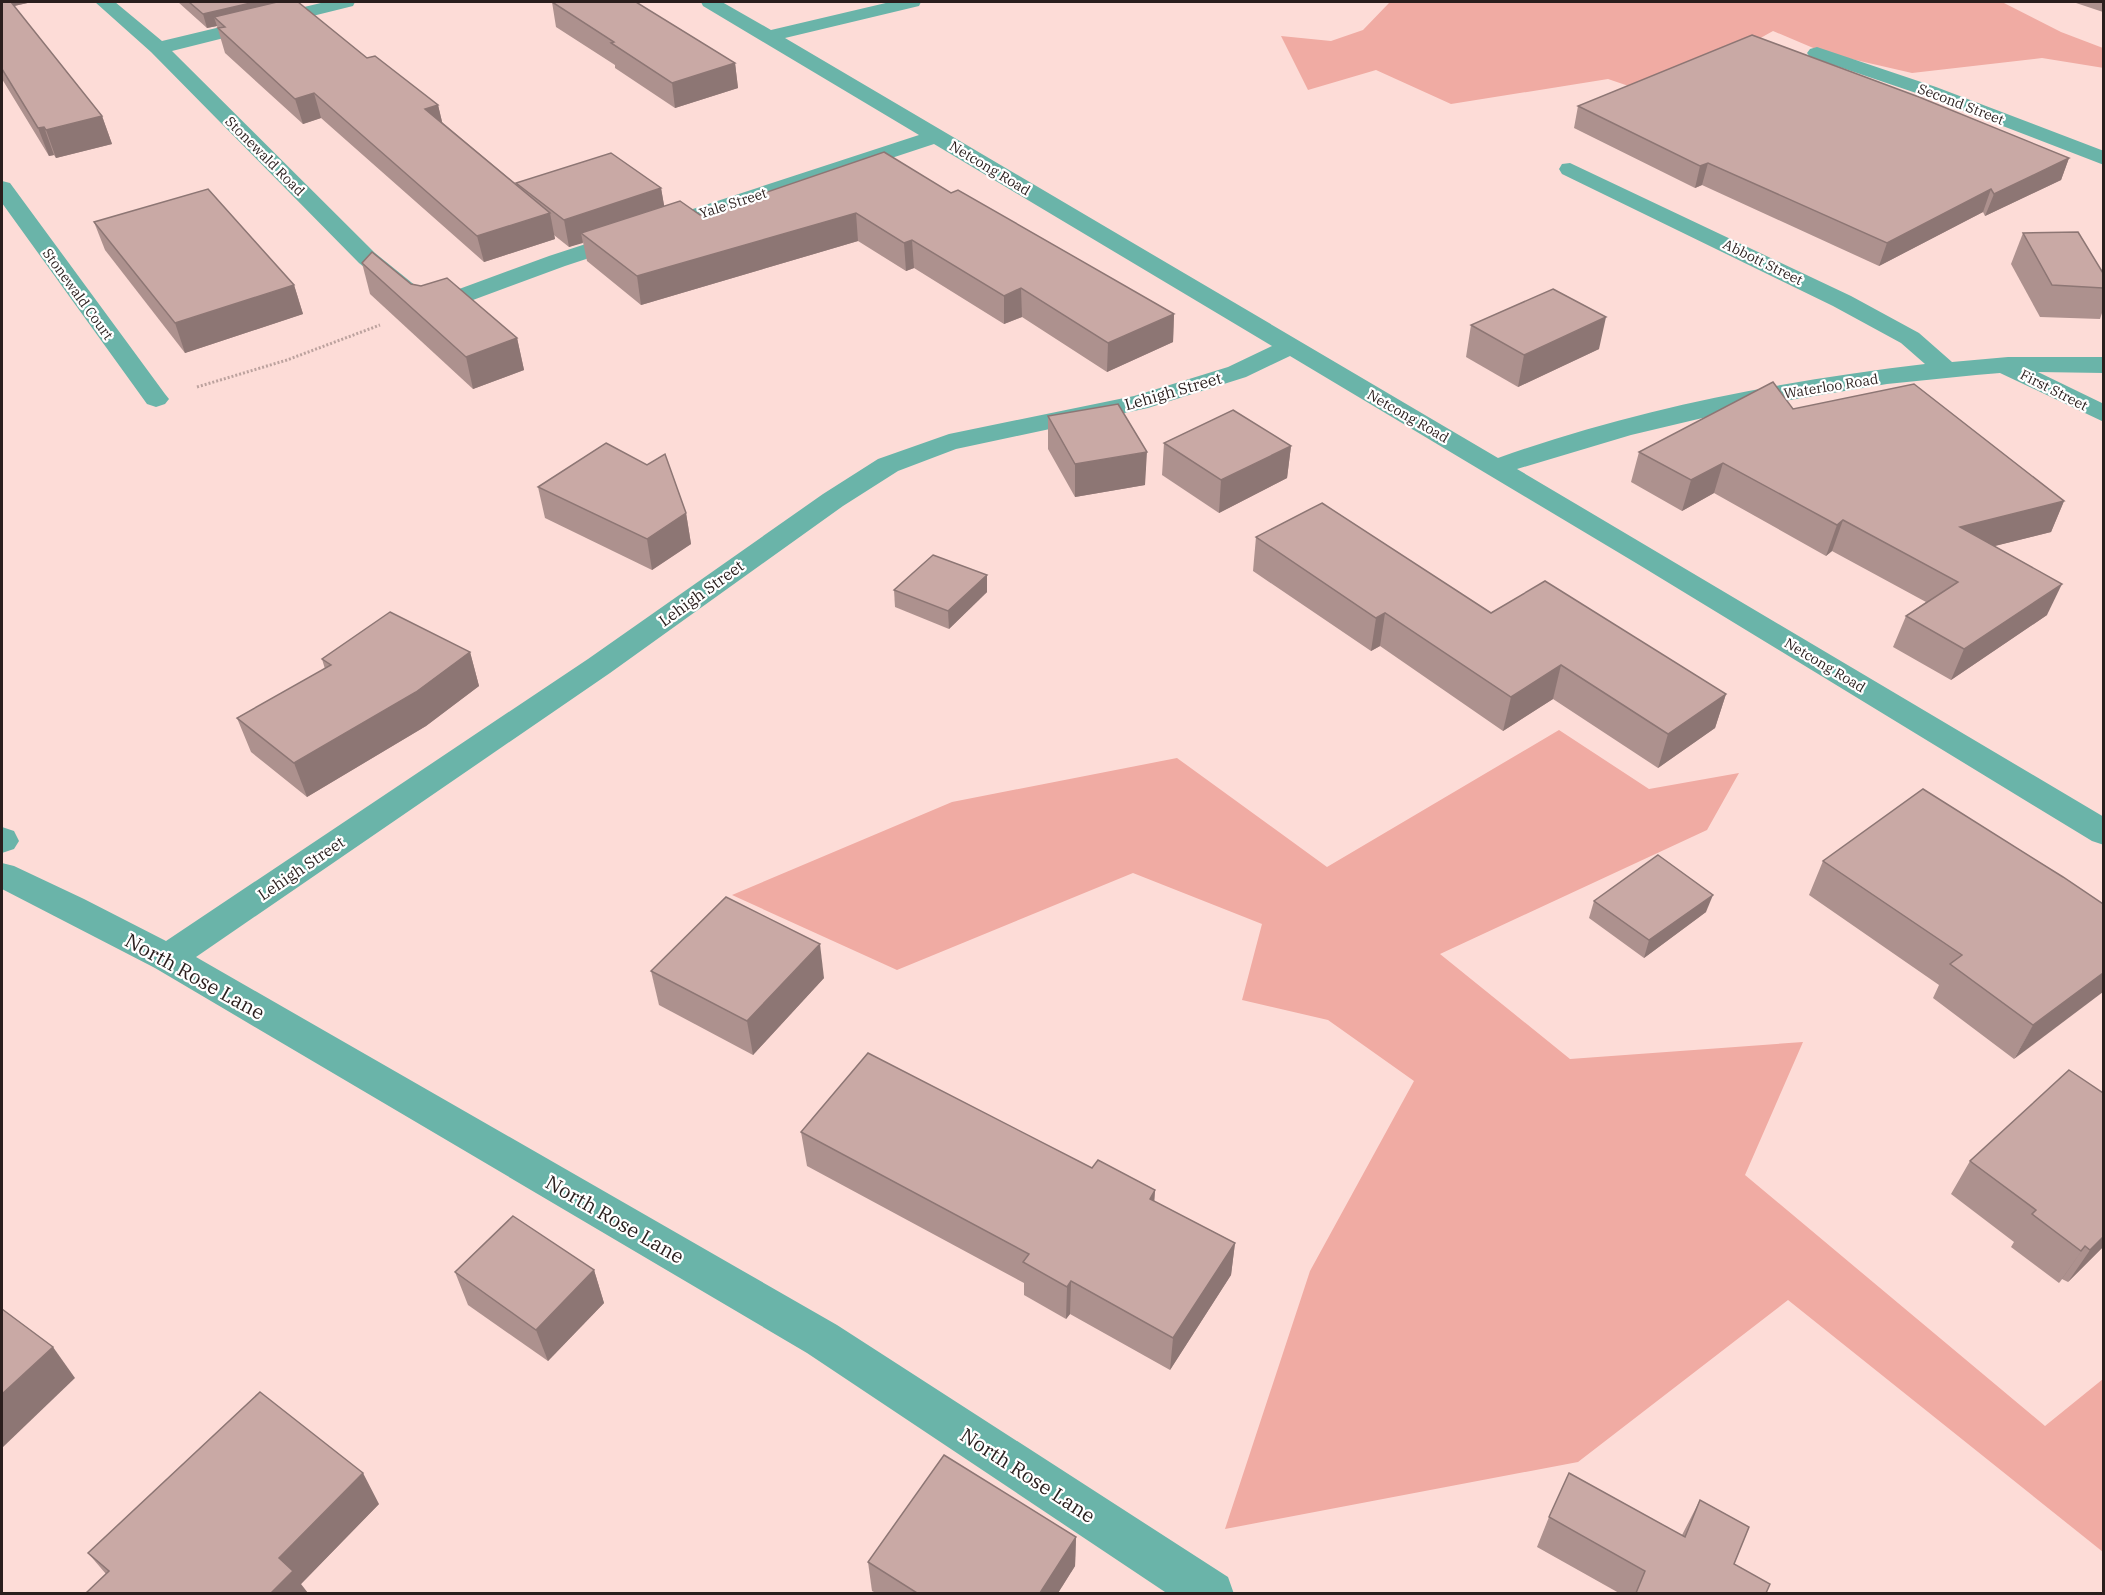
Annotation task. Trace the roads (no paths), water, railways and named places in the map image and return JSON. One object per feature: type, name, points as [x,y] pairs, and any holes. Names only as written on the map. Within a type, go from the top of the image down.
[{"type":"street","name":"Stonewald Road","points":[[104,2],[158,48],[367,258],[429,308]]},
{"type":"street","points":[[158,48],[346,2]]},
{"type":"street","name":"Netcong Road","points":[[711,2],[1496,468],[2103,833]]},
{"type":"street","points":[[769,36],[912,2]]},
{"type":"street","name":"Second Street","points":[[1817,53],[1929,91],[2103,159]]},
{"type":"street","name":"Yale Street","points":[[429,308],[557,261],[936,136]]},
{"type":"street","name":"Abbott Street","points":[[1570,169],[1842,301],[1910,338],[1947,369]]},
{"type":"street","name":"Stonewald Court","points":[[2,188],[156,399]]},
{"type":"street","name":"Lehigh Street","points":[[168,958],[599,666],[833,500],[888,465],[949,442],[1139,403],[1237,372],[1290,347]]},
{"type":"street","name":"Waterloo Road","points":[[1496,468],[1534,453],[1704,407],[1856,381],[1947,369],[2005,365],[2103,365]]},
{"type":"street","name":"First Street","points":[[2005,365],[2103,414]]},
{"type":"street","name":"North Rose Lane","points":[[2,875],[168,958],[822,1339],[1211,1593]]}]
